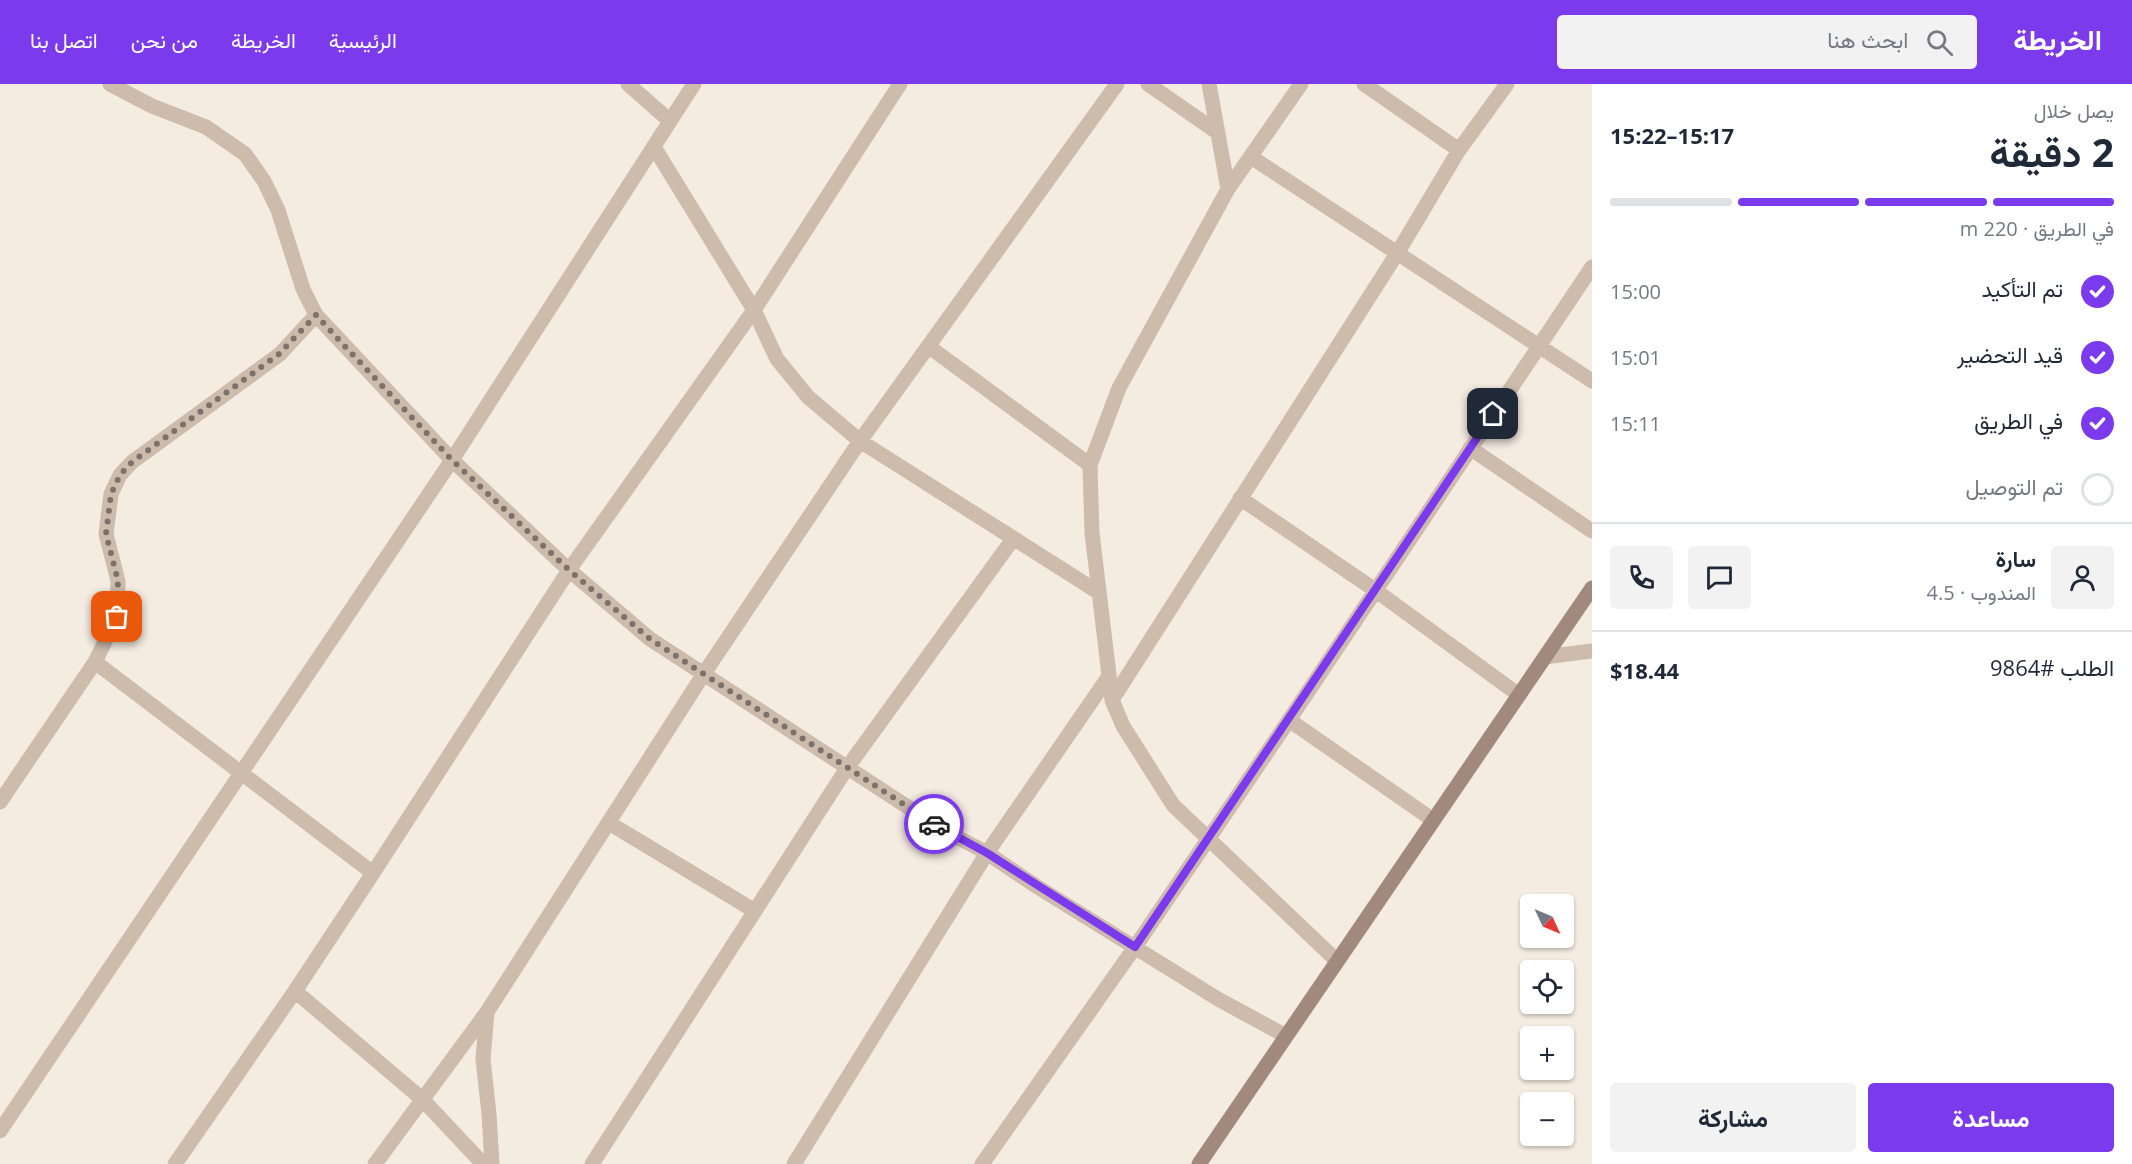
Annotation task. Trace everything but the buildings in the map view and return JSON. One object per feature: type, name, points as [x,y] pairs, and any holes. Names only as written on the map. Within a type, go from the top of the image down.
[{"type":"street","points":[[110,84],[152,106],[206,127],[244,154],[264,181],[278,210],[303,289],[316,315],[452,460],[569,570],[650,639],[940,828],[987,853],[1218,999],[1286,1036]]},
{"type":"street","points":[[628,84],[670,121]]},
{"type":"street","points":[[0,1131],[452,460],[694,84]]},
{"type":"street","points":[[175,1164],[295,991],[569,570],[754,310],[900,84]]},
{"type":"street","points":[[375,1164],[487,1012],[703,675],[860,441],[1117,84]]},
{"type":"street","points":[[1148,84],[1217,132]]},
{"type":"street","points":[[1209,84],[1228,189]]},
{"type":"street","points":[[1301,84],[1228,189],[1119,388],[1090,465],[1092,533],[1112,700],[1123,726],[1173,805],[1337,961]]},
{"type":"street","points":[[1364,84],[1459,150]]},
{"type":"street","points":[[1112,700],[1398,252],[1459,150],[1507,84]]},
{"type":"street","points":[[654,147],[754,310],[777,358],[808,398],[860,441],[1098,592]]},
{"type":"street","points":[[1251,157],[1592,381]]},
{"type":"street","points":[[982,1164],[1135,947],[1592,267]]},
{"type":"street","points":[[0,802],[95,662],[117,617],[118,581],[106,534],[111,494],[120,475],[132,462],[279,354],[316,315]]},
{"type":"street","points":[[928,346],[1090,465]]},
{"type":"street","points":[[1470,448],[1592,531]]},
{"type":"street","points":[[1240,498],[1375,591],[1519,695]]},
{"type":"street","points":[[592,1164],[847,768],[1013,539]]},
{"type":"street","points":[[1199,1164],[1592,588]]},
{"type":"street","points":[[1545,657],[1592,651]]},
{"type":"street","points":[[95,662],[373,873]]},
{"type":"street","points":[[794,1164],[987,853],[1109,676]]},
{"type":"street","points":[[1289,720],[1433,820]]},
{"type":"street","points":[[609,823],[755,910]]},
{"type":"street","points":[[295,991],[422,1099],[483,1164]]},
{"type":"street","points":[[487,1012],[483,1059],[492,1164]]},
{"type":"way so far","points":[[117,617],[118,581],[106,534],[111,494],[120,475],[132,462],[279,354],[316,315],[452,460],[569,570],[650,639],[934,824]]},
{"type":"route","points":[[934,824],[987,853],[1135,947],[1493,414]]}]
